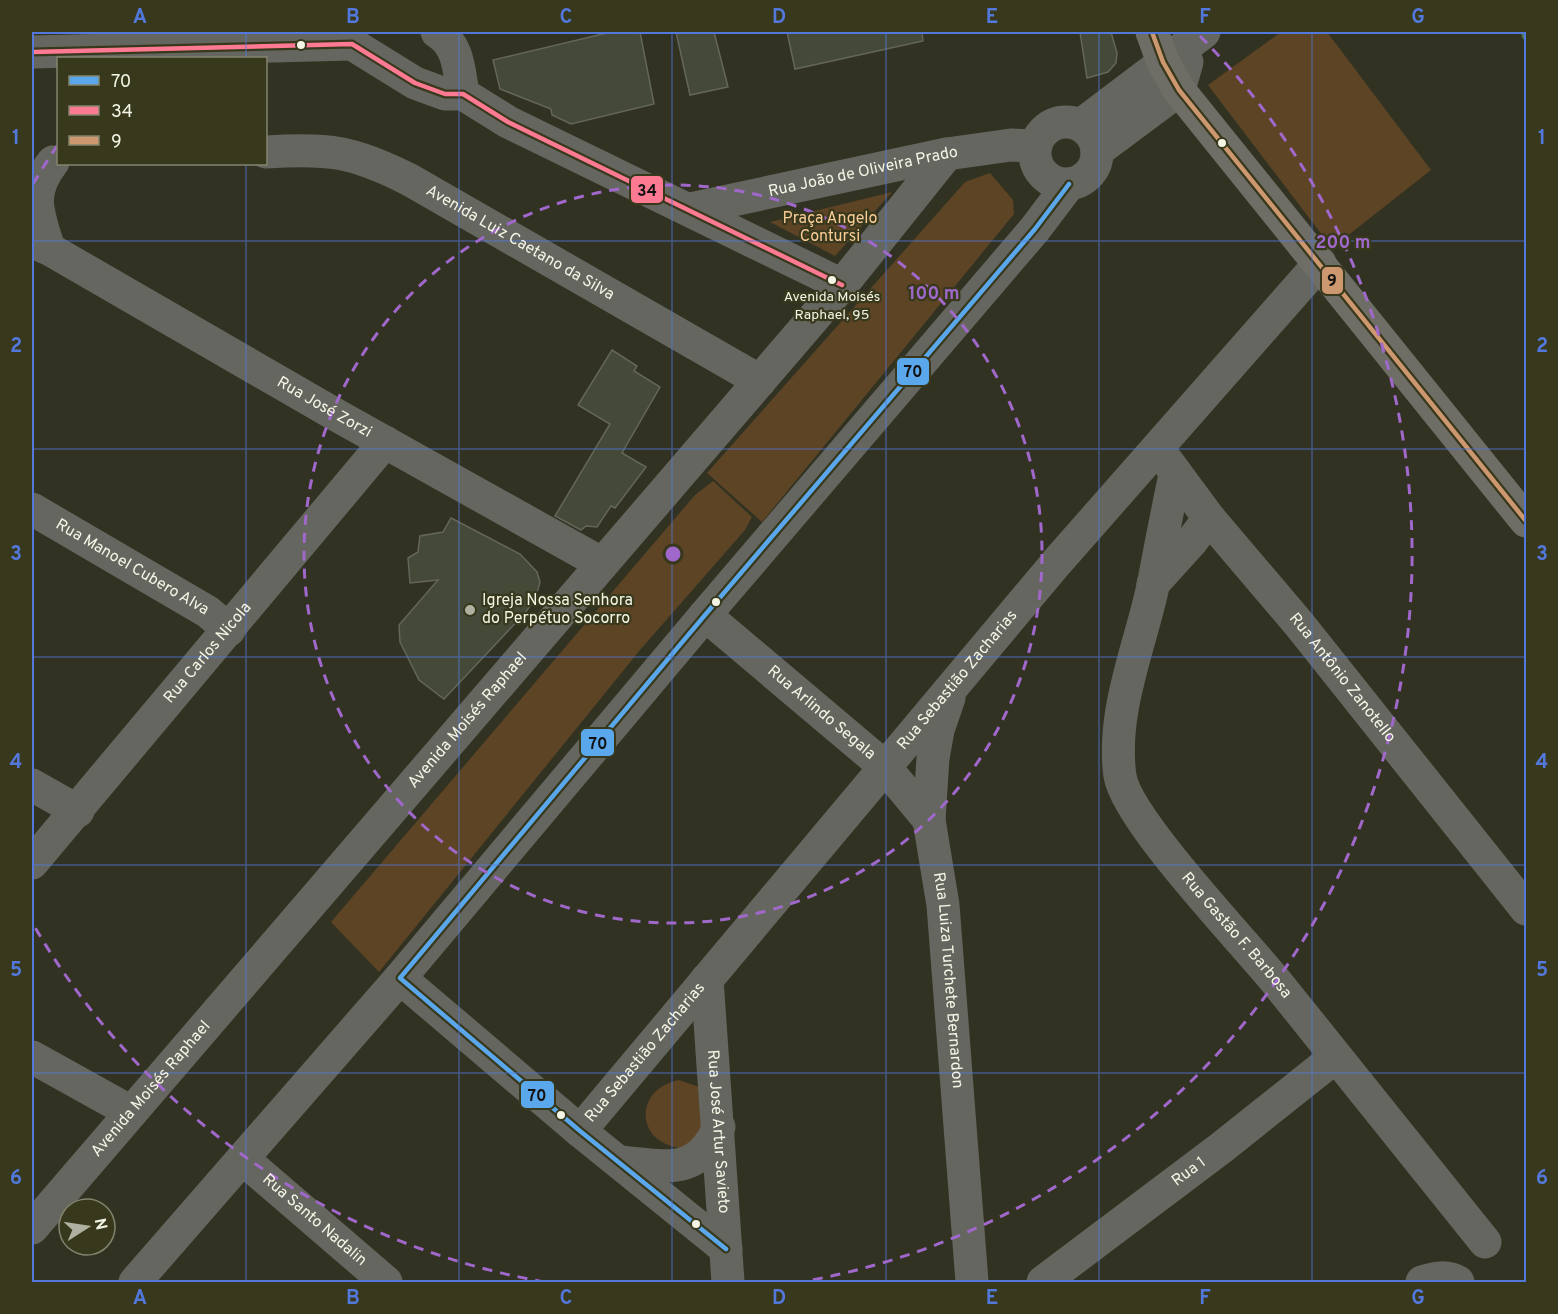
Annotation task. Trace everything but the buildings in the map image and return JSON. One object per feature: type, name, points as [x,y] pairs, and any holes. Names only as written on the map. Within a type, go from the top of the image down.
[{"type":"main road","points":[[1152,32],[1163,62],[1179,90],[1527,521]]},
{"type":"street","points":[[449,33],[463,94]]},
{"type":"street","points":[[1089,138],[1163,62],[1199,36]]},
{"type":"street","points":[[1089,138],[1179,90],[1199,36]]},
{"type":"street","points":[[32,52],[162,40],[358,38],[415,83],[445,94],[463,94],[508,122],[691,209],[842,285]]},
{"type":"street","points":[[1070,121],[1089,138],[1095,163],[1089,174],[1080,181],[1059,184],[1042,174],[1034,156],[1035,146],[1048,127],[1058,122],[1070,121]]},
{"type":"street","name":"Rua João de Oliveira Prado","points":[[691,209],[947,154],[1011,145],[1035,146]]},
{"type":"street","name":"Avenida Luiz Caetano da Silva","points":[[267,152],[328,150],[371,161],[410,180],[760,381]]},
{"type":"street","name":"Avenida Moisés Raphael","points":[[32,1228],[842,285],[947,154]]},
{"type":"street","name":"Rua José Zorzi","points":[[48,163],[39,179],[37,198],[40,245],[601,563]]},
{"type":"street","points":[[135,1282],[400,978],[705,615],[1035,229],[1069,184]]},
{"type":"street","name":"Rua Sebastião Zacharias","points":[[580,1131],[884,766],[1320,262]]},
{"type":"street","name":"Rua Carlos Nicola","points":[[32,863],[78,811],[385,442]]},
{"type":"street","name":"Rua Antônio Zanotello","points":[[1158,447],[1175,475],[1209,518],[1306,633],[1527,909]]},
{"type":"street","name":"Rua Gastão F. Barbosa","points":[[1175,475],[1158,547],[1153,584],[1120,719],[1118,755],[1121,780],[1132,805],[1164,848],[1278,984],[1334,1058],[1485,1242]]},
{"type":"street","name":"Rua Manoel Cubero Alva","points":[[32,509],[208,612],[229,630]]},
{"type":"street","points":[[1153,584],[1192,541],[1209,518]]},
{"type":"street","name":"Rua Arlindo Segala","points":[[705,615],[884,766],[929,820]]},
{"type":"street","name":"Rua Luiza Turchete Bernardon","points":[[954,684],[936,739],[929,820],[943,905],[972,1282]]},
{"type":"street","points":[[32,784],[78,811]]},
{"type":"street","points":[[400,978],[580,1131],[726,1249]]},
{"type":"street","name":"Rua José Artur Savieto","points":[[707,979],[728,1282]]},
{"type":"street","points":[[32,1057],[131,1112]]},
{"type":"street","name":"Rua 1","points":[[1043,1282],[1221,1148],[1334,1058]]},
{"type":"street","points":[[620,1162],[662,1166],[692,1161],[703,1154],[719,1127]]},
{"type":"street","name":"Rua Santo Nadalin","points":[[243,1159],[386,1282]]},
{"type":"street","points":[[1422,1282],[1435,1278],[1452,1278],[1458,1282]]},
{"type":"green space","points":[[1281,32],[1327,32],[1431,170],[1332,248],[1208,85]]},
{"type":"green space","points":[[990,173],[1013,200],[1014,214],[762,522],[707,473],[965,182]]},
{"type":"green space","name":"Praça Angelo Contursi","points":[[892,192],[835,256],[770,222]]},
{"type":"green space","points":[[713,481],[752,517],[745,530],[640,650],[379,972],[331,922],[695,495]]},
{"type":"green space","points":[[679,1080],[699,1087],[709,1129],[682,1148],[666,1144],[655,1137],[648,1127],[646,1116],[647,1104],[653,1094],[664,1085]]},
{"type":"waterway","points":[[1525,32],[1526,36]]},
{"type":"transit line","name":"9","points":[[1152,32],[1163,62],[1179,90],[1526,521]]},
{"type":"transit line","name":"34","points":[[32,52],[352,44],[415,83],[445,94],[463,94],[508,122],[842,285]]},
{"type":"transit line","name":"70","points":[[726,1249],[580,1131],[400,978],[705,615],[1035,229],[1069,184]]},
{"type":"place","name":"Avenida Moisés Raphael, 95","points":[[832,280]]},
{"type":"place","name":"Igreja Nossa Senhora do Perpétuo Socorro","points":[[470,610]]}]
